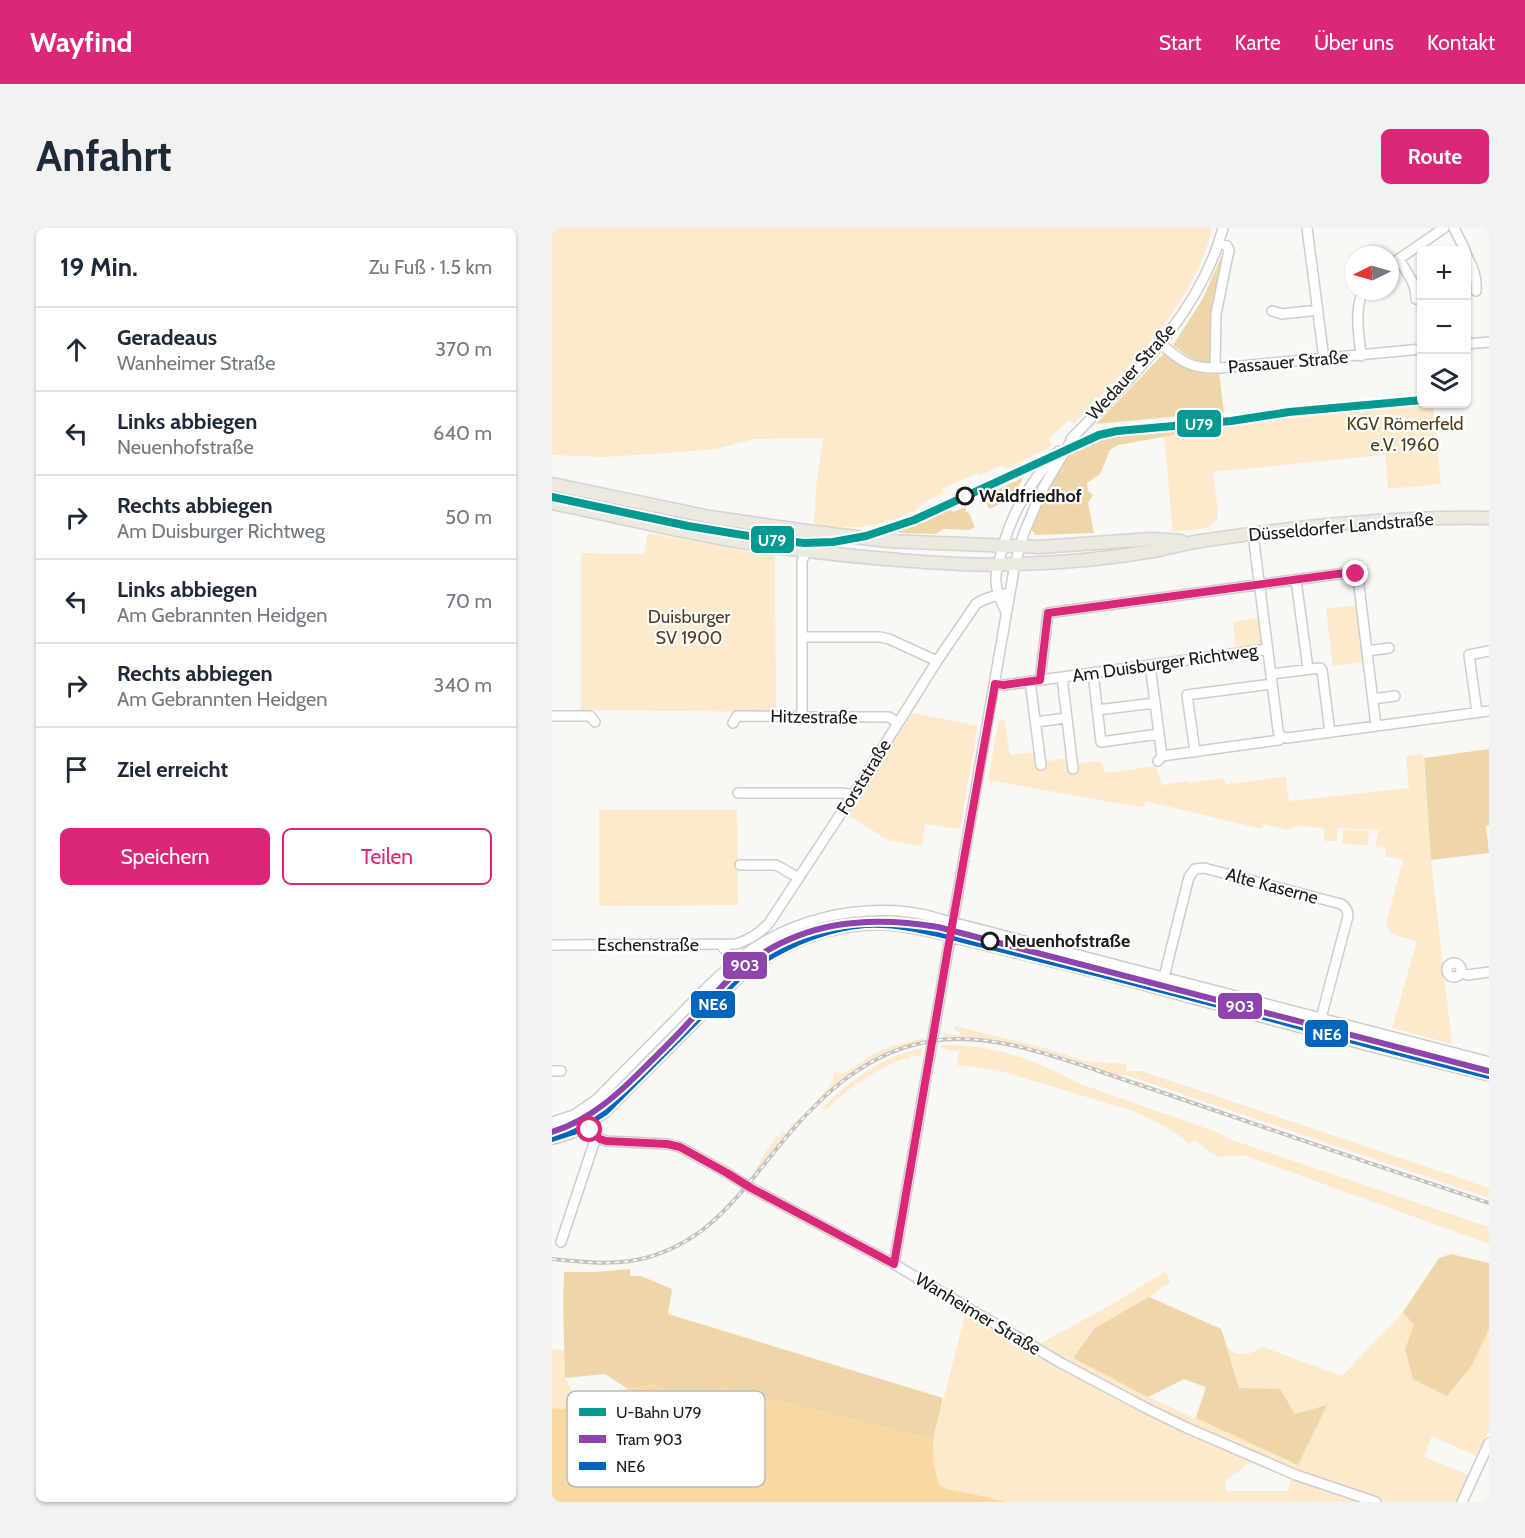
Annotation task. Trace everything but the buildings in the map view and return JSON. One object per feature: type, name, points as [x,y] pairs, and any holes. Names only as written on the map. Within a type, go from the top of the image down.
[{"type":"main road","name":"Düsseldorfer Landstraße","points":[[552,484],[710,517],[888,541],[1040,547],[1151,538],[1194,542]]},
{"type":"main road","name":"Düsseldorfer Landstraße","points":[[552,503],[722,539],[772,547],[936,564],[998,565],[1120,556],[1194,542],[1357,522],[1450,517],[1489,518]]},
{"type":"street","name":"Wedauer Straße","points":[[998,565],[1013,517],[1026,491],[1045,466],[1161,344],[1203,281],[1223,228]]},
{"type":"street","points":[[1307,228],[1324,359]]},
{"type":"street","points":[[1416,299],[1415,286],[1399,259],[1444,228]]},
{"type":"street","points":[[1454,228],[1463,246]]},
{"type":"street","points":[[1215,368],[1216,314],[1229,250],[1227,246],[1219,243]]},
{"type":"street","points":[[1471,264],[1476,275],[1476,291]]},
{"type":"street","points":[[1360,300],[1357,318],[1361,356]]},
{"type":"street","points":[[1272,311],[1282,314],[1318,310]]},
{"type":"street","points":[[1471,344],[1489,342]]},
{"type":"street","name":"Passauer Straße","points":[[1161,344],[1179,359],[1203,368],[1417,350]]},
{"type":"street","name":"Wedauer Straße","points":[[1021,546],[1042,488],[1074,436]]},
{"type":"street","points":[[1253,534],[1272,684],[1279,733],[1282,737]]},
{"type":"street","points":[[894,1264],[1006,612],[1021,546]]},
{"type":"street","points":[[802,717],[802,561],[806,550]]},
{"type":"street","points":[[998,565],[996,577],[998,595],[1006,612]]},
{"type":"street","points":[[1041,765],[1036,722],[1035,681],[1048,613],[1352,572],[1358,578],[1376,726]]},
{"type":"street","points":[[1296,580],[1308,669]]},
{"type":"street","points":[[998,595],[1010,594]]},
{"type":"street","name":"Forststraße","points":[[721,945],[745,942],[764,930],[976,604],[998,595]]},
{"type":"street","points":[[802,637],[880,637],[937,661]]},
{"type":"street","points":[[1367,651],[1389,648]]},
{"type":"street","name":"Am Duisburger Richtweg","points":[[995,684],[1004,685],[1268,649]]},
{"type":"street","points":[[1477,712],[1469,655],[1489,651]]},
{"type":"street","points":[[1150,665],[1160,758],[1279,740],[1282,737],[1489,711]]},
{"type":"street","points":[[1271,674],[1317,668],[1322,670],[1330,732]]},
{"type":"street","points":[[1093,673],[1101,742],[1159,734]]},
{"type":"street","name":"Am Duisburger Richtweg","points":[[1062,677],[1073,769]]},
{"type":"street","points":[[1195,752],[1187,695],[1272,684]]},
{"type":"street","points":[[1373,699],[1395,696]]},
{"type":"street","points":[[1097,710],[1155,703]]},
{"type":"street","points":[[552,716],[590,716],[595,722]]},
{"type":"street","name":"Hitzestraße","points":[[733,723],[737,716],[890,717],[898,723]]},
{"type":"street","points":[[1036,722],[1066,718]]},
{"type":"street","points":[[738,793],[841,792],[853,795]]},
{"type":"street","points":[[740,865],[776,865],[799,878]]},
{"type":"street","name":"Alte Kaserne","points":[[1164,977],[1189,877],[1195,869],[1204,868],[1346,906],[1348,916],[1322,1018]]},
{"type":"street","points":[[552,1122],[574,1115],[596,1100],[718,977],[749,951],[770,938],[804,923],[829,916],[881,911],[910,912],[954,922],[1489,1062]]},
{"type":"street","points":[[552,1139],[587,1126],[606,1112],[741,976],[759,962],[806,939],[828,931],[855,926],[906,927],[950,937],[1106,975],[1489,1076]]},
{"type":"street","name":"Eschenstraße","points":[[552,945],[721,945],[726,951],[730,966]]},
{"type":"street","points":[[1461,973],[1468,975],[1489,972]]},
{"type":"street","points":[[561,1242],[596,1137],[587,1126]]},
{"type":"street","name":"Wanheimer Straße","points":[[596,1137],[606,1141],[667,1144],[680,1147],[751,1188],[894,1264],[1061,1363],[1146,1408],[1296,1475],[1376,1502]]},
{"type":"street","points":[[1462,1502],[1489,1443]]},
{"type":"green space","name":"Waldfriedhof","points":[[552,228],[1212,228],[1203,257],[1175,310],[1137,358],[1074,424],[1069,420],[1049,439],[1052,446],[1006,469],[1003,465],[979,476],[977,473],[942,489],[943,493],[919,505],[920,508],[894,520],[861,527],[814,527],[816,487],[823,438],[754,439],[716,449],[668,453],[603,457],[552,455]]},
{"type":"green space","name":"KGV Römerfeld e.V. 1960","points":[[1417,403],[1417,408],[1433,408],[1441,484],[1388,489],[1385,455],[1213,472],[1217,519],[1208,528],[1173,532],[1164,437],[1275,417]]},
{"type":"green space","name":"Duisburger SV 1900","points":[[648,533],[775,555],[776,712],[581,710],[581,553],[644,554]]},
{"type":"green space","points":[[1358,605],[1365,662],[1333,666],[1326,609]]},
{"type":"green space","points":[[1260,618],[1263,643],[1260,646],[1236,649],[1233,622]]},
{"type":"green space","points":[[912,713],[978,726],[960,829],[925,824],[922,846],[888,840],[846,814]]},
{"type":"green space","points":[[1004,719],[1010,755],[1036,752],[1042,762],[1069,758],[1075,764],[1100,761],[1105,773],[1156,766],[1162,785],[1223,778],[1226,784],[1286,777],[1289,801],[1409,788],[1406,756],[1423,754],[1431,860],[1452,1044],[1392,1028],[1417,941],[1391,934],[1386,923],[1403,860],[1385,856],[1386,848],[1375,847],[1379,830],[1338,828],[1337,841],[1324,841],[1324,828],[1295,826],[1287,830],[1263,824],[1262,829],[1145,801],[1144,808],[988,780],[999,720]]},
{"type":"green space","points":[[599,810],[737,810],[738,905],[599,906]]},
{"type":"green space","points":[[1343,830],[1369,831],[1368,845],[1342,844]]},
{"type":"green space","points":[[955,1026],[1049,1049],[1084,1061],[1126,1064],[1126,1071],[1142,1071],[1489,1188],[1489,1198],[1126,1075],[1118,1075],[1054,1054],[1009,1043],[965,1037],[943,1038],[944,1033],[960,1035],[960,1032],[954,1030]]},
{"type":"green space","points":[[924,1038],[923,1041],[882,1054],[847,1076],[815,1104],[751,1178],[776,1136],[780,1137],[781,1132],[786,1133],[792,1124],[808,1111],[833,1082],[834,1072],[843,1074],[877,1052]]},
{"type":"green space","points":[[941,1045],[977,1047],[1010,1054],[1057,1072],[1075,1082],[1222,1134],[1229,1139],[1489,1227],[1489,1244],[1244,1155],[1217,1157],[1195,1140],[1189,1144],[1159,1123],[1133,1111],[997,1070],[957,1065],[959,1052],[941,1048]]},
{"type":"green space","points":[[922,1048],[921,1057],[910,1055],[909,1059],[888,1065],[848,1090],[826,1110],[822,1108],[868,1070],[894,1057]]},
{"type":"green space","points":[[1166,1271],[1170,1282],[1150,1297],[1221,1329],[1228,1346],[1233,1351],[1246,1354],[1263,1347],[1342,1376],[1403,1312],[1437,1282],[1489,1280],[1489,1430],[1476,1456],[1432,1436],[1424,1457],[1469,1475],[1456,1502],[1007,1502],[947,1489],[939,1485],[934,1465],[933,1440],[965,1315],[1028,1350],[1109,1306]],"holes":[[[1184,1379],[1206,1388],[1195,1418],[1148,1397]],[[1250,1462],[1291,1479],[1288,1491],[1226,1491],[1225,1482]]]},
{"type":"green space","points":[[552,1349],[564,1350],[565,1378],[572,1391],[567,1391],[567,1406],[563,1409],[552,1408]]},
{"type":"shaded area","points":[[1224,251],[1213,363],[1201,362],[1187,356],[1173,345],[1202,300]]},
{"type":"shaded area","points":[[1165,352],[1183,367],[1202,372],[1219,372],[1224,412],[1096,424]]},
{"type":"shaded area","points":[[1257,419],[1118,445],[1110,450],[1100,474],[1087,483],[1088,491],[1093,495],[1088,503],[1094,533],[1035,535],[1031,529],[1050,481],[1067,454],[1081,447],[1107,436]]},
{"type":"shaded area","points":[[1024,477],[1011,499],[989,509],[984,498],[987,495]]},
{"type":"shaded area","points":[[966,507],[966,512],[969,513],[975,527],[969,530],[944,529],[935,534],[899,533],[899,529],[927,521],[951,509],[953,512]]},
{"type":"shaded area","points":[[1489,749],[1489,825],[1486,826],[1489,853],[1431,860],[1424,758]]},
{"type":"shaded area","points":[[1451,1254],[1489,1263],[1489,1329],[1472,1365],[1447,1396],[1413,1379],[1405,1349],[1414,1325],[1403,1312],[1439,1258]]},
{"type":"shaded area","points":[[630,1269],[630,1276],[641,1276],[672,1289],[668,1314],[943,1398],[933,1440],[781,1402],[765,1400],[765,1391],[665,1391],[654,1385],[628,1389],[605,1374],[565,1378],[564,1272]]},
{"type":"shaded area","points":[[1149,1297],[1221,1329],[1239,1388],[1280,1389],[1295,1414],[1327,1405],[1298,1465],[1196,1418],[1206,1387],[1184,1379],[1148,1397],[1073,1358],[1095,1328]]},
{"type":"shaded area","points":[[728,1384],[731,1391],[713,1391]]},
{"type":"shaded area","points":[[654,1385],[665,1391],[618,1391]]},
{"type":"shaded area","points":[[765,1400],[781,1402],[933,1440],[934,1465],[939,1485],[947,1489],[1007,1502],[552,1502],[552,1408],[563,1409],[567,1406],[567,1487],[765,1487]]},
{"type":"tram line","name":"903","points":[[552,1132],[579,1121],[613,1097],[673,1040],[729,979],[765,952],[812,931],[861,922],[912,923],[938,927],[1489,1071]]},
{"type":"tram line","points":[[610,1100],[689,1018],[712,998]]},
{"type":"railway","points":[[552,1259],[626,1262],[661,1253],[683,1243],[720,1215],[798,1123],[848,1077],[887,1054],[909,1046],[952,1039],[994,1042],[1056,1057],[1489,1203]]},
{"type":"metro line","name":"U79","points":[[552,497],[688,526],[773,540],[805,543],[833,542],[866,536],[914,520],[1099,435],[1117,431],[1231,421],[1289,412],[1417,400]]},
{"type":"transit line","name":"NE6","points":[[552,1139],[574,1132],[606,1112],[741,976],[755,966],[784,949],[815,936],[865,925],[902,927],[939,934],[1489,1076]]},
{"type":"place","name":"Waldfriedhof","points":[[965,496]]},
{"type":"place","name":"Neuenhofstraße","points":[[990,941]]},
{"type":"route","points":[[590,1130],[594,1135],[606,1141],[667,1144],[680,1147],[740,1182],[894,1264],[995,684],[1040,680],[1048,613],[1352,572],[1356,574]]}]
